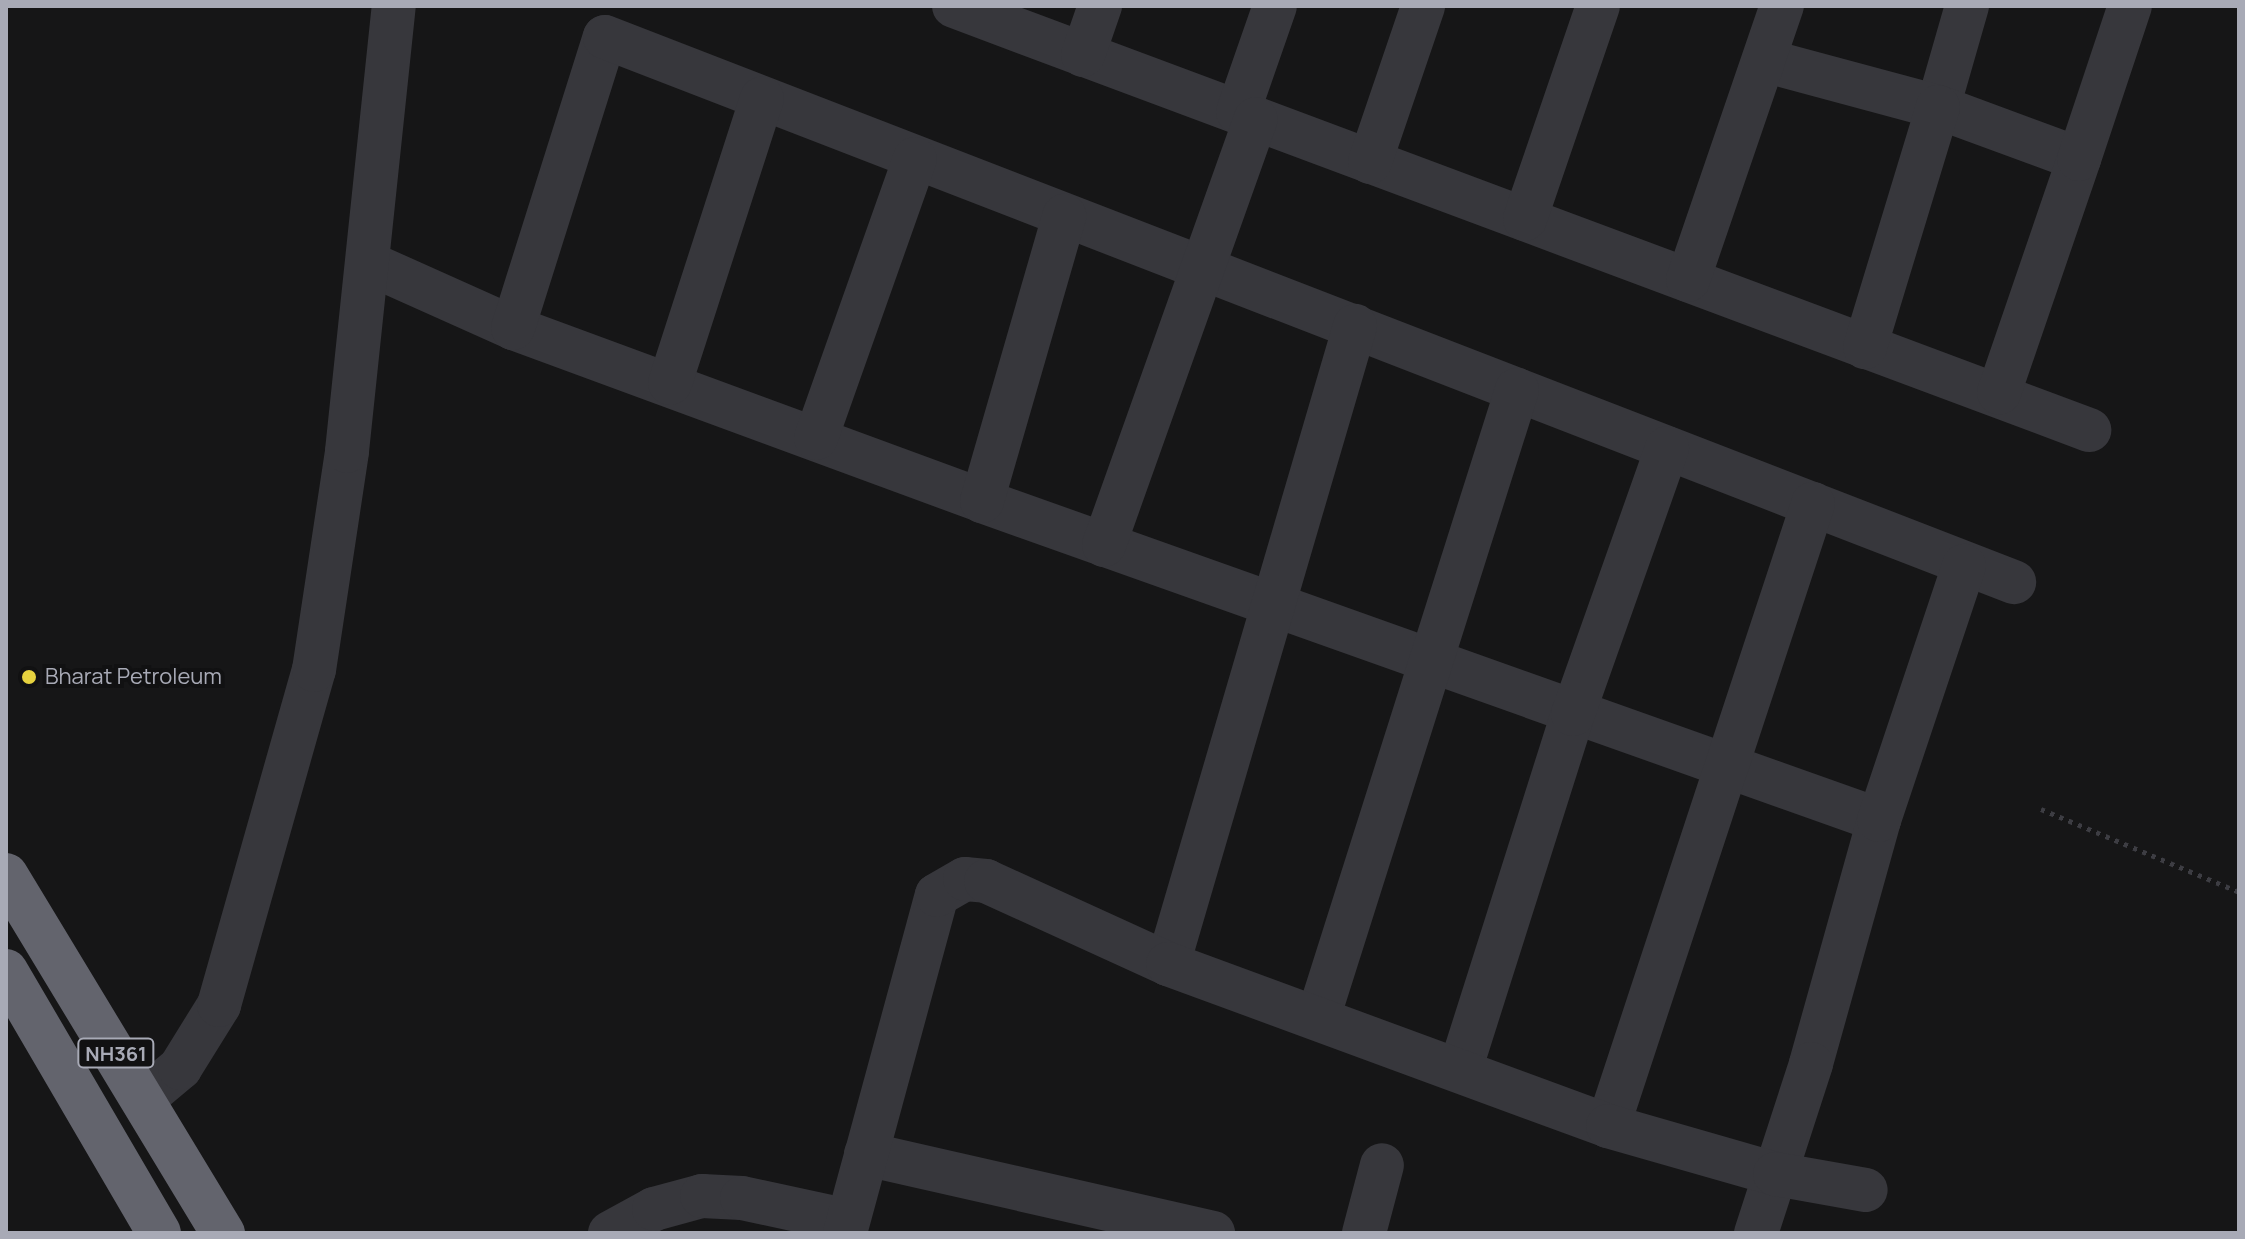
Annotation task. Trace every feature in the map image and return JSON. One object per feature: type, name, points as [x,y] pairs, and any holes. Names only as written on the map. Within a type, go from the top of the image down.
[{"type":"highway","name":"NH361","points":[[6,875],[144,1098],[223,1233]]},
{"type":"highway","name":"NH361","points":[[6,971],[159,1233]]},
{"type":"street","points":[[144,1098],[180,1068],[219,1005],[314,670],[347,451],[394,6]]},
{"type":"street","points":[[954,6],[1865,347],[1999,393],[2089,430]]},
{"type":"street","points":[[1083,55],[1100,6]]},
{"type":"street","points":[[1104,545],[1201,267],[1247,116],[1275,6]]},
{"type":"street","points":[[1370,162],[1423,6]]},
{"type":"street","points":[[1525,219],[1598,6]]},
{"type":"street","points":[[1688,280],[1767,61],[1782,6]]},
{"type":"street","points":[[1865,347],[1967,6]]},
{"type":"street","points":[[1999,393],[2130,6]]},
{"type":"street","points":[[513,328],[611,22],[762,98],[1813,504],[1964,566],[2014,582]]},
{"type":"street","points":[[1767,61],[1938,107],[2079,159]]},
{"type":"street","points":[[670,383],[762,98]]},
{"type":"street","points":[[816,438],[915,159]]},
{"type":"street","points":[[982,501],[1064,216]]},
{"type":"street","points":[[368,263],[513,328],[670,383],[982,501],[1725,769],[1879,820]]},
{"type":"street","points":[[1168,964],[1355,326]]},
{"type":"street","points":[[1318,1018],[1517,390]]},
{"type":"street","points":[[1460,1070],[1573,714],[1667,448]]},
{"type":"street","points":[[1608,1126],[1813,504]]},
{"type":"street","points":[[1756,1233],[1879,820],[1964,566]]},
{"type":"street","points":[[610,1233],[654,1209],[702,1196],[742,1198],[846,1227],[943,889],[965,879],[986,881],[1168,964],[1608,1126],[1775,1174],[1866,1190]]},
{"type":"street","points":[[866,1154],[1213,1233]]},
{"type":"street","points":[[1364,1233],[1382,1165]]},
{"type":"path","points":[[2041,809],[2239,892]]},
{"type":"place","name":"Bharat Petroleum","points":[[29,677]]}]
